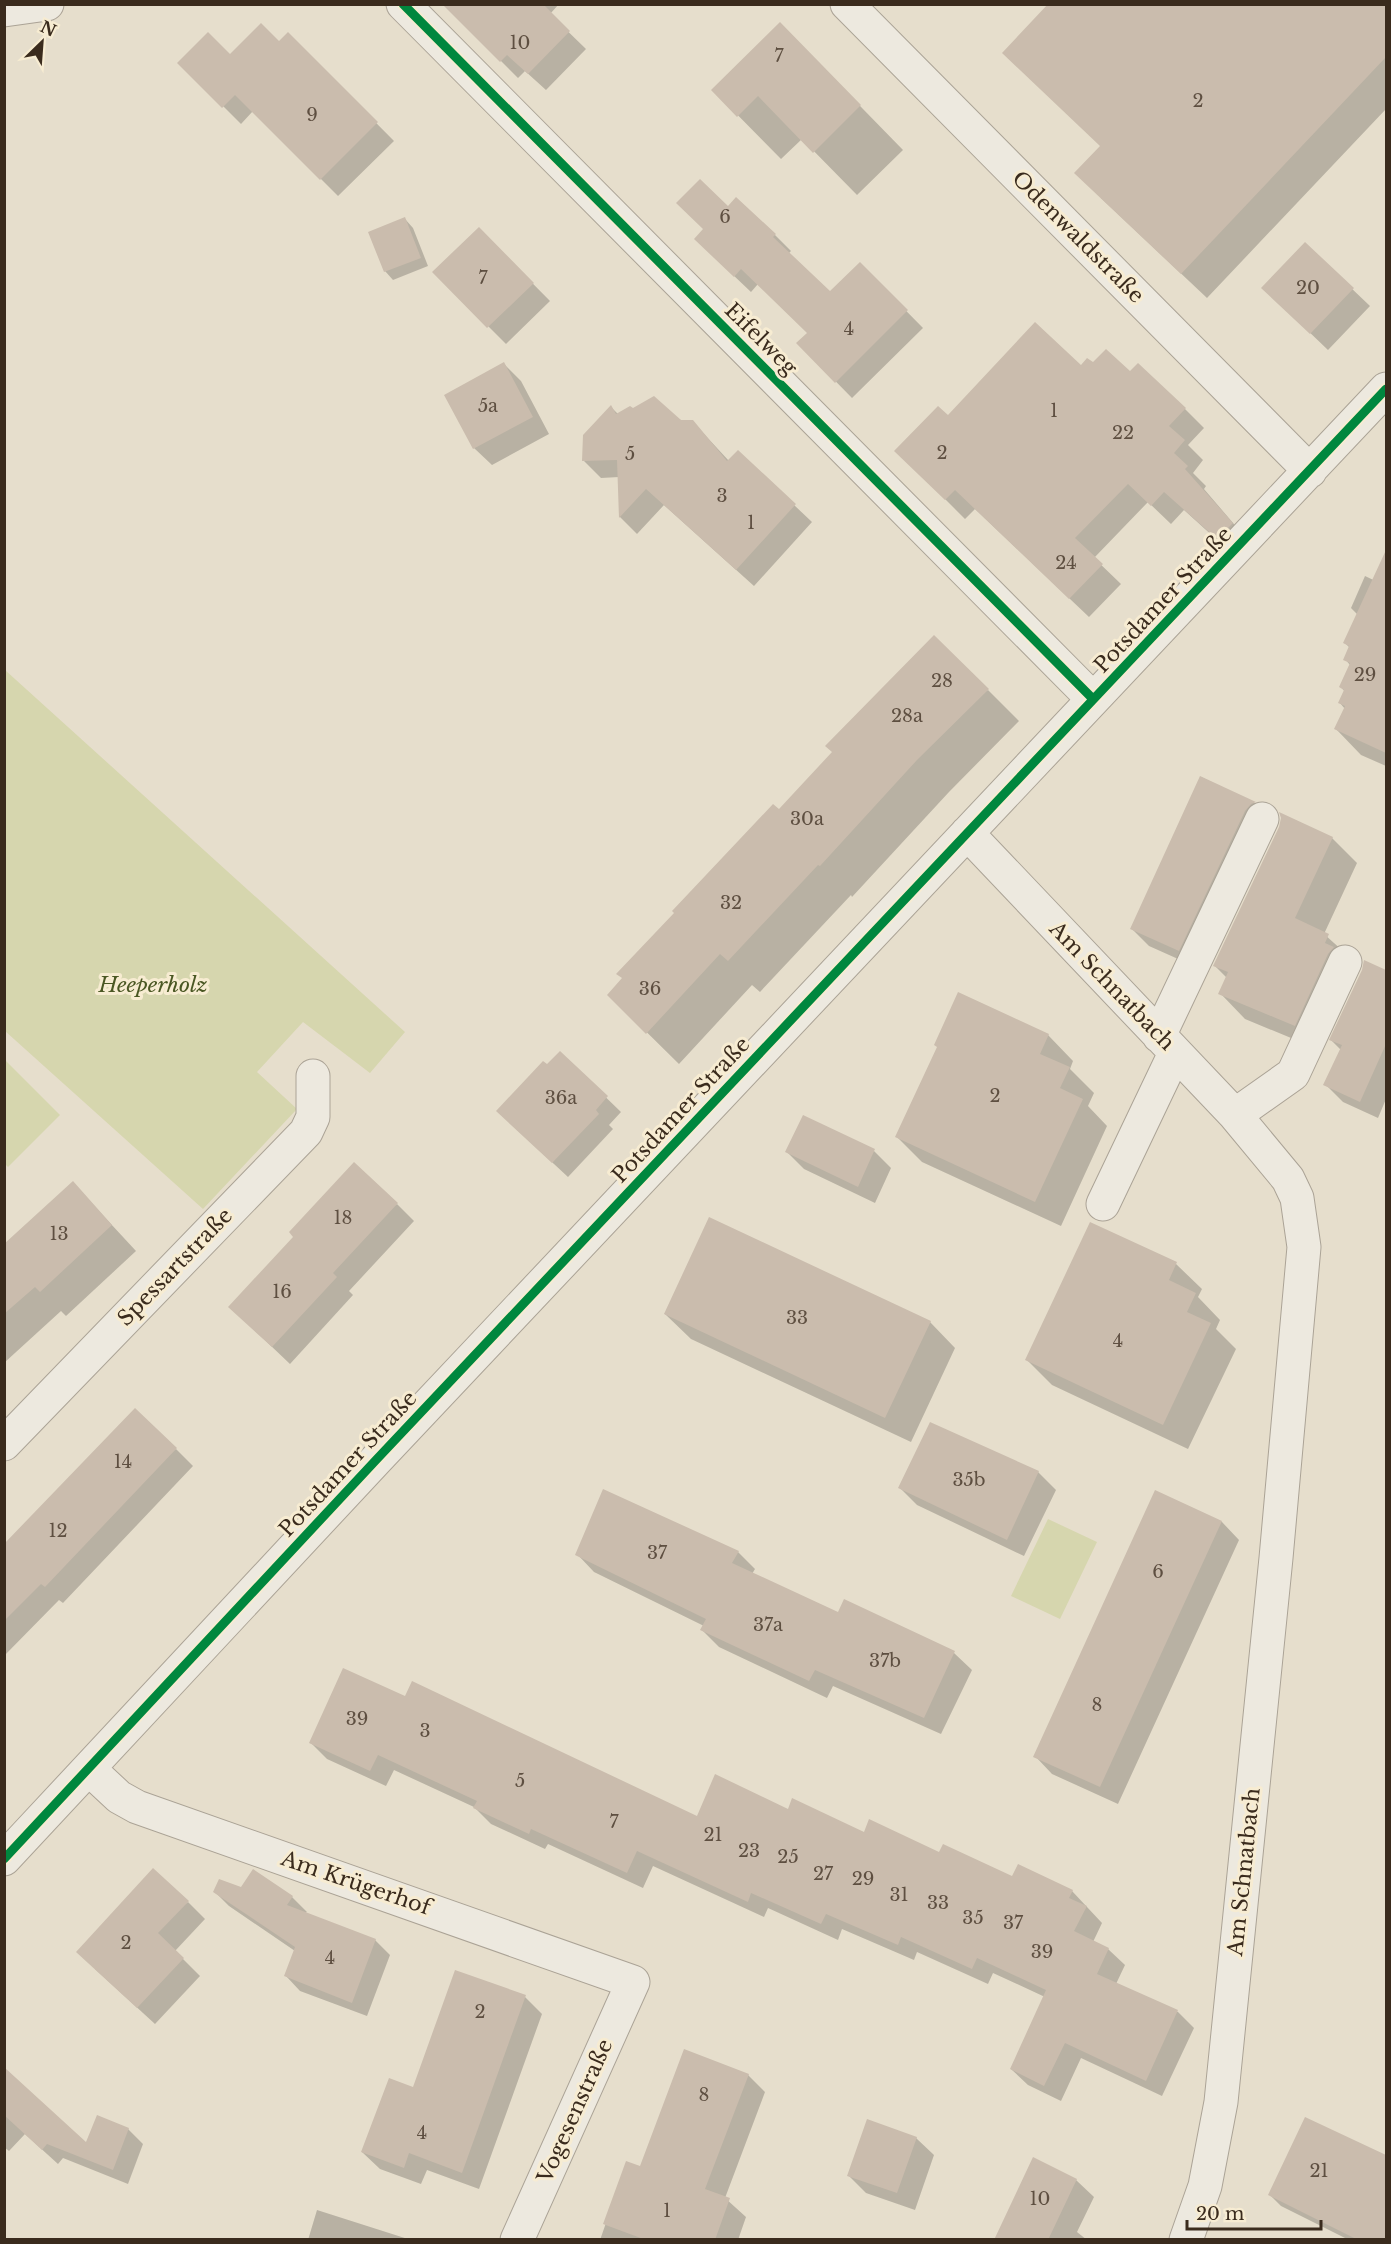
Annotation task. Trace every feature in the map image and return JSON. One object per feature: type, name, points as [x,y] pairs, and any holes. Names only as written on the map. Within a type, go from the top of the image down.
[{"type":"street","points":[[4,10],[47,4]]},
{"type":"street","name":"Eifelweg","points":[[403,4],[1093,699]]},
{"type":"street","name":"Odenwaldstraße","points":[[847,4],[1310,471]]},
{"type":"street","name":"Potsdamer Straße","points":[[4,1859],[344,1494],[1386,389]]},
{"type":"street","points":[[1103,1204],[1167,1044],[1262,819]]},
{"type":"street","name":"Am Schnatbach","points":[[967,833],[1235,1115],[1288,1179],[1297,1197],[1304,1247],[1282,1499],[1221,2102],[1205,2186],[1186,2240]]},
{"type":"street","points":[[1235,1115],[1293,1074],[1345,962]]},
{"type":"street","name":"Spessartstraße","points":[[4,1444],[306,1132],[313,1117],[313,1076]]},
{"type":"street","name":"Am Krügerhof","points":[[89,1769],[125,1802],[633,1982]]},
{"type":"street","name":"Vogesenstraße","points":[[517,2240],[633,1982]]},
{"type":"green space","name":"Heeperholz","points":[[5,670],[405,1032],[370,1073],[303,1022],[257,1072],[297,1109],[203,1209],[5,1031]]},
{"type":"green space","points":[[5,1060],[60,1115],[8,1167],[4,1163]]},
{"type":"green space","points":[[1048,1519],[1097,1542],[1060,1619],[1011,1596]]},
{"type":"building","points":[[442,4],[543,4],[570,31],[528,74],[507,55],[500,62]]},
{"type":"building","points":[[1048,4],[1386,4],[1386,57],[1181,274],[1074,173],[1100,146],[1002,53]]},
{"type":"building","points":[[780,22],[861,105],[813,153],[758,96],[737,117],[711,90]]},
{"type":"building","points":[[261,23],[279,41],[288,32],[378,122],[320,180],[235,95],[222,108],[177,63],[208,32],[230,54]]},
{"type":"building","points":[[700,179],[728,206],[736,197],[776,234],[773,237],[830,291],[860,262],[908,310],[835,383],[796,343],[807,333],[741,269],[734,277],[694,239],[703,229],[676,203]]},
{"type":"building","points":[[405,217],[421,258],[384,272],[368,232]]},
{"type":"building","points":[[479,227],[534,283],[487,328],[432,272]]},
{"type":"building","points":[[1305,242],[1354,288],[1310,334],[1261,288]]},
{"type":"building","points":[[1035,322],[1081,365],[1087,358],[1093,362],[1106,349],[1130,371],[1138,363],[1186,408],[1169,426],[1185,440],[1174,453],[1188,466],[1185,469],[1233,523],[1217,539],[1164,492],[1151,506],[1128,484],[1075,538],[1103,564],[1069,599],[955,490],[945,500],[894,451],[938,406],[948,415]]},
{"type":"building","points":[[504,362],[533,417],[473,449],[444,395]]},
{"type":"building","points":[[654,396],[681,420],[693,420],[727,461],[738,450],[796,504],[736,570],[646,489],[619,518],[617,460],[582,461],[583,435],[611,405],[616,414],[630,406],[633,408]]},
{"type":"building","points":[[1386,550],[1386,753],[1334,729],[1345,706],[1338,703],[1344,690],[1339,687],[1350,663],[1343,660],[1349,646],[1343,643]]},
{"type":"building","points":[[934,635],[989,689],[917,760],[820,866],[818,865],[728,961],[720,954],[646,1034],[607,995],[622,978],[616,974],[773,804],[779,809],[832,752],[825,746]]},
{"type":"building","points":[[1200,776],[1256,802],[1245,811],[1179,951],[1130,929]]},
{"type":"building","points":[[1279,812],[1333,837],[1295,918],[1329,934],[1325,943],[1334,947],[1328,954],[1295,1026],[1218,994],[1228,972],[1213,966],[1279,827],[1281,818]]},
{"type":"building","points":[[1364,960],[1386,970],[1386,1044],[1360,1102],[1323,1085],[1342,1045],[1329,1040],[1362,970]]},
{"type":"building","points":[[958,992],[1049,1034],[1040,1054],[1070,1067],[1060,1088],[1083,1099],[1035,1202],[895,1137],[937,1047],[934,1045]]},
{"type":"building","points":[[560,1051],[608,1096],[596,1110],[599,1114],[552,1163],[496,1111],[543,1061],[547,1064]]},
{"type":"building","points":[[803,1115],[875,1149],[858,1187],[785,1152]]},
{"type":"building","points":[[354,1162],[398,1203],[333,1273],[337,1277],[272,1347],[228,1307],[293,1237],[289,1232]]},
{"type":"building","points":[[73,1181],[112,1225],[40,1292],[35,1287],[4,1314],[4,1244]]},
{"type":"building","points":[[709,1217],[931,1321],[885,1418],[664,1314]]},
{"type":"building","points":[[1090,1222],[1177,1262],[1169,1280],[1196,1293],[1187,1312],[1211,1323],[1163,1425],[1025,1360]]},
{"type":"building","points":[[135,1408],[177,1448],[45,1587],[41,1584],[4,1621],[4,1544]]},
{"type":"building","points":[[930,1422],[1039,1471],[1007,1540],[898,1488]]},
{"type":"building","points":[[603,1489],[739,1551],[732,1563],[838,1612],[844,1599],[955,1651],[924,1718],[815,1670],[809,1681],[700,1630],[706,1619],[575,1555]]},
{"type":"building","points":[[1155,1490],[1222,1521],[1100,1787],[1033,1757]]},
{"type":"building","points":[[343,1668],[405,1696],[412,1681],[697,1816],[715,1774],[788,1809],[792,1798],[864,1832],[869,1819],[939,1852],[943,1844],[1012,1876],[1018,1864],[1073,1890],[1069,1898],[1087,1906],[1074,1931],[1109,1948],[1097,1974],[1178,2010],[1146,2081],[1065,2043],[1044,2086],[1010,2069],[1046,1990],[977,1958],[972,1969],[901,1937],[898,1945],[826,1914],[821,1924],[751,1893],[748,1902],[637,1851],[627,1873],[531,1829],[529,1834],[473,1808],[477,1801],[378,1755],[370,1771],[309,1743]]},
{"type":"building","points":[[153,1868],[189,1901],[158,1933],[184,1958],[137,2008],[76,1952]]},
{"type":"building","points":[[253,1869],[293,1896],[287,1905],[376,1939],[352,2003],[284,1976],[295,1947],[213,1892],[219,1879],[241,1887]]},
{"type":"building","points":[[455,1970],[526,1995],[462,2173],[409,2153],[404,2168],[361,2152],[389,2078],[413,2087]]},
{"type":"building","points":[[684,2049],[749,2074],[705,2189],[730,2198],[715,2240],[646,2240],[603,2224],[626,2161],[640,2166]]},
{"type":"building","points":[[4,2067],[86,2142],[97,2115],[129,2128],[113,2170],[47,2144],[42,2150],[4,2115]]},
{"type":"building","points":[[1305,2117],[1386,2155],[1386,2240],[1358,2240],[1268,2195]]},
{"type":"building","points":[[867,2119],[917,2137],[897,2193],[847,2176]]},
{"type":"building","points":[[1033,2157],[1077,2179],[1048,2240],[994,2240]]},
{"type":"cycle path","points":[[403,4],[1093,699]]},
{"type":"cycle path","points":[[4,1859],[376,1460],[1386,389]]}]
